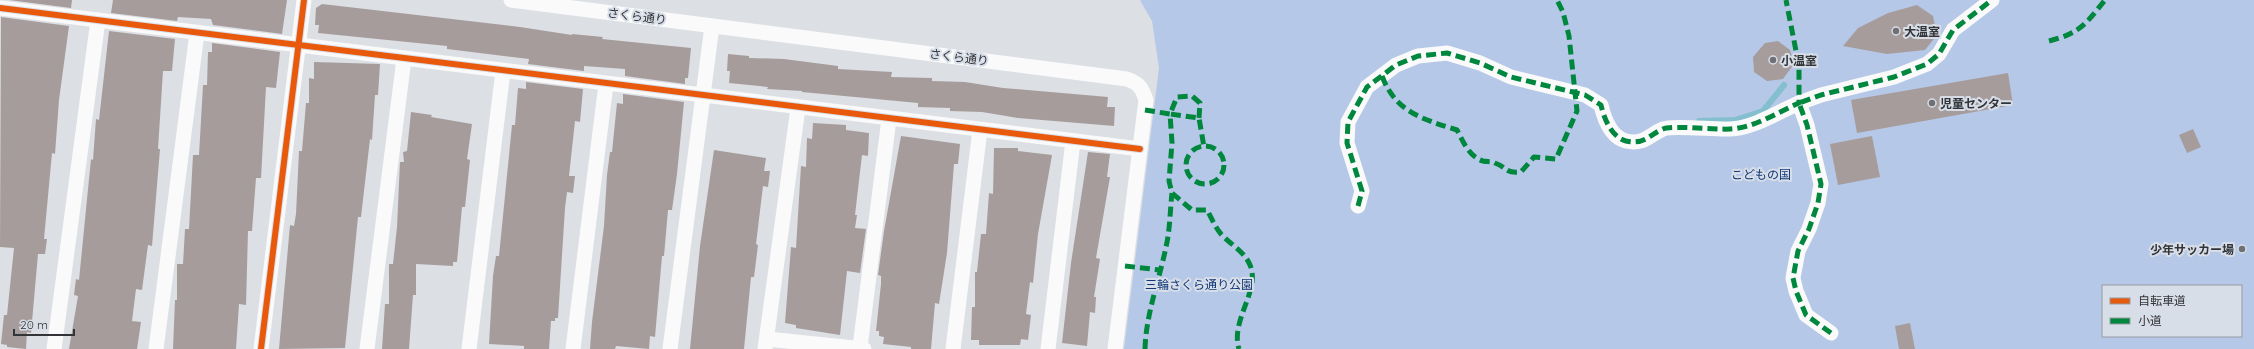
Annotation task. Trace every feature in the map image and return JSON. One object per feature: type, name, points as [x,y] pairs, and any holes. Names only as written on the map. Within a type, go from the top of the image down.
[{"type":"street","points":[[261,349],[304,0]]},
{"type":"street","name":"さくら通り","points":[[511,0],[1127,79],[1136,82],[1143,90],[1146,100],[1115,349]]},
{"type":"street","points":[[1358,206],[1362,191],[1347,142],[1348,122],[1367,87],[1396,65],[1418,56],[1447,53],[1480,63],[1511,76],[1585,95],[1601,105],[1604,118],[1612,130],[1626,141],[1645,141],[1664,129],[1732,129],[1752,124],[1821,95],[1894,77],[1927,64],[1938,54],[1954,30],[1992,0]]},
{"type":"street","points":[[0,8],[798,108],[1140,149]]},
{"type":"street","points":[[54,349],[98,20]]},
{"type":"street","points":[[670,349],[712,26]]},
{"type":"street","points":[[156,349],[197,33]]},
{"type":"street","points":[[367,349],[404,59]]},
{"type":"street","points":[[469,349],[503,71]]},
{"type":"street","points":[[572,349],[606,84]]},
{"type":"street","points":[[1799,103],[1807,125],[1821,184],[1818,204],[1809,229],[1798,251],[1793,278],[1796,291],[1806,315],[1831,332]]},
{"type":"street","points":[[798,108],[766,344],[862,348],[889,119]]},
{"type":"street","points":[[953,349],[980,130]]},
{"type":"street","points":[[1048,349],[1073,141]]},
{"type":"green space","name":"こどもの国","points":[[1140,0],[2254,0],[2254,349],[1124,349],[1159,68],[1152,21]]},
{"type":"building","points":[[9,0],[72,0],[71,8]]},
{"type":"building","points":[[113,0],[287,0],[282,34],[213,25],[211,19],[178,17],[177,21],[111,13]]},
{"type":"building","points":[[322,4],[520,27],[572,35],[603,37],[602,39],[691,48],[688,78],[685,78],[685,84],[625,76],[625,69],[584,66],[584,71],[528,64],[529,59],[447,49],[447,46],[318,33],[319,25],[315,25],[316,8]]},
{"type":"building","name":"大温室","points":[[1917,5],[1933,16],[1937,35],[1925,50],[1887,54],[1843,46],[1858,28],[1888,13]]},
{"type":"building","points":[[1,17],[69,26],[59,100],[55,154],[52,153],[44,239],[47,239],[45,254],[38,254],[31,333],[27,332],[26,349],[7,347],[7,345],[1,344],[4,315],[7,315],[14,248],[0,247]]},
{"type":"building","points":[[109,31],[175,39],[172,71],[163,71],[158,149],[160,149],[152,246],[148,245],[142,290],[136,289],[132,321],[141,322],[137,349],[69,349],[78,296],[74,295],[76,279],[79,280],[91,159],[93,160],[96,119],[99,120]]},
{"type":"building","name":"小温室","points":[[1778,41],[1790,50],[1794,64],[1783,79],[1767,81],[1754,72],[1753,57],[1765,43]]},
{"type":"building","points":[[212,43],[280,52],[276,88],[266,87],[261,178],[256,178],[252,231],[248,231],[246,305],[239,304],[236,349],[173,349],[175,300],[177,300],[177,264],[183,264],[185,229],[189,229],[193,155],[199,155],[203,85],[207,85],[208,52],[212,52]]},
{"type":"building","points":[[728,54],[749,56],[749,58],[784,59],[838,66],[838,69],[892,72],[891,77],[932,78],[932,81],[965,82],[1003,88],[1108,97],[1107,107],[1115,107],[1114,126],[1018,118],[982,112],[950,111],[950,108],[918,107],[918,103],[802,91],[767,89],[768,87],[729,83],[730,71],[727,71]]},
{"type":"building","points":[[314,62],[380,64],[378,95],[375,95],[372,140],[370,139],[361,217],[358,217],[345,348],[279,349],[290,225],[294,226],[296,214],[299,151],[302,151],[306,103],[309,103],[309,78],[314,79]]},
{"type":"building","name":"児童センター","points":[[2008,73],[2013,105],[1857,133],[1851,100]]},
{"type":"building","points":[[526,82],[583,89],[580,122],[575,121],[569,176],[575,176],[573,193],[567,192],[565,208],[558,318],[555,318],[555,321],[551,321],[549,349],[524,349],[524,346],[489,344],[493,276],[496,256],[499,256],[512,125],[515,125],[518,88],[526,89]]},
{"type":"building","points":[[623,94],[684,102],[677,174],[672,210],[668,210],[664,256],[662,256],[655,337],[650,336],[649,349],[616,346],[615,349],[590,349],[604,226],[607,175],[610,152],[612,152],[617,103],[623,104]]},
{"type":"building","points":[[411,112],[472,124],[467,159],[470,160],[465,207],[462,207],[457,262],[453,262],[453,266],[416,264],[416,295],[413,295],[409,349],[382,349],[385,304],[389,304],[389,264],[393,264],[397,227],[400,162],[404,162],[403,152],[407,151]]},
{"type":"building","points":[[813,123],[846,125],[846,130],[869,133],[868,156],[862,155],[855,215],[857,215],[855,228],[866,229],[860,273],[847,271],[840,335],[796,328],[796,325],[785,323],[791,247],[796,248],[801,166],[806,167],[807,138],[812,139]]},
{"type":"building","points":[[2193,129],[2201,147],[2187,153],[2179,135]]},
{"type":"building","points":[[901,136],[960,144],[958,164],[954,164],[947,253],[939,304],[935,303],[931,349],[911,349],[911,347],[883,344],[884,337],[879,336],[879,331],[876,331],[881,284],[881,276],[878,275],[884,231]]},
{"type":"building","points":[[1872,136],[1880,177],[1838,185],[1830,144]]},
{"type":"building","points":[[994,148],[1018,148],[1018,151],[1052,155],[1038,234],[1033,283],[1030,282],[1026,314],[1031,315],[1028,340],[1021,339],[1020,345],[979,345],[979,340],[971,340],[972,307],[975,307],[975,272],[977,272],[981,234],[986,234],[989,193],[993,194]]},
{"type":"building","points":[[714,150],[766,158],[764,171],[770,171],[768,187],[763,186],[756,244],[758,245],[754,277],[751,277],[744,349],[690,349],[700,246]]},
{"type":"building","points":[[1088,152],[1110,154],[1107,177],[1110,177],[1096,258],[1100,259],[1094,297],[1096,297],[1095,313],[1090,312],[1087,346],[1062,343],[1071,263]]},
{"type":"building","points":[[1910,323],[1915,349],[1899,349],[1895,326]]},
{"type":"waterway","points":[[1699,121],[1735,120],[1763,111],[1784,85]]},
{"type":"marked path","points":[[1382,76],[1388,88],[1403,106],[1422,118],[1457,130],[1467,148],[1478,159],[1494,162],[1512,172],[1521,172],[1534,157],[1556,159],[1577,111],[1569,36],[1563,12],[1557,0]]},
{"type":"marked path","points":[[1358,206],[1362,191],[1347,143],[1348,122],[1367,87],[1396,65],[1418,56],[1447,53],[1480,63],[1511,77],[1585,95],[1601,105],[1606,121],[1612,131],[1616,136],[1626,141],[1642,141],[1658,131],[1668,128],[1739,128],[1757,123],[1799,103],[1799,66],[1786,0]]},
{"type":"marked path","points":[[1831,333],[1806,315],[1796,291],[1793,278],[1798,251],[1809,229],[1818,203],[1821,184],[1807,125],[1799,103],[1821,95],[1894,77],[1927,64],[1939,54],[1953,30],[1992,0]]},
{"type":"marked path","points":[[2049,41],[2068,35],[2081,27],[2105,0]]},
{"type":"marked path","points":[[1199,118],[1200,103],[1192,96],[1177,97],[1170,114],[1199,118],[1204,147]]},
{"type":"marked path","points":[[1145,110],[1170,114],[1172,143],[1169,181],[1172,193],[1192,210],[1207,210],[1219,231],[1241,252],[1250,265],[1252,285],[1238,327],[1237,338],[1239,349]]},
{"type":"marked path","points":[[1201,146],[1209,146],[1216,149],[1221,154],[1224,165],[1221,176],[1216,181],[1209,184],[1201,184],[1194,181],[1189,176],[1186,169],[1186,161],[1189,154],[1194,149],[1201,146]]},
{"type":"marked path","points":[[1145,349],[1150,310],[1167,241],[1172,193]]},
{"type":"marked path","points":[[1125,266],[1160,270]]},
{"type":"cycle path","points":[[261,349],[304,0]]},
{"type":"cycle path","points":[[0,8],[1140,149]]},
{"type":"place","name":"大温室","points":[[1896,31]]},
{"type":"place","name":"小温室","points":[[1773,60]]},
{"type":"place","name":"児童センター","points":[[1932,103]]},
{"type":"place","name":"少年サッカー場","points":[[2242,249]]},
{"type":"park label","name":"三輪さくら通り公園","points":[[1199,284]]}]
